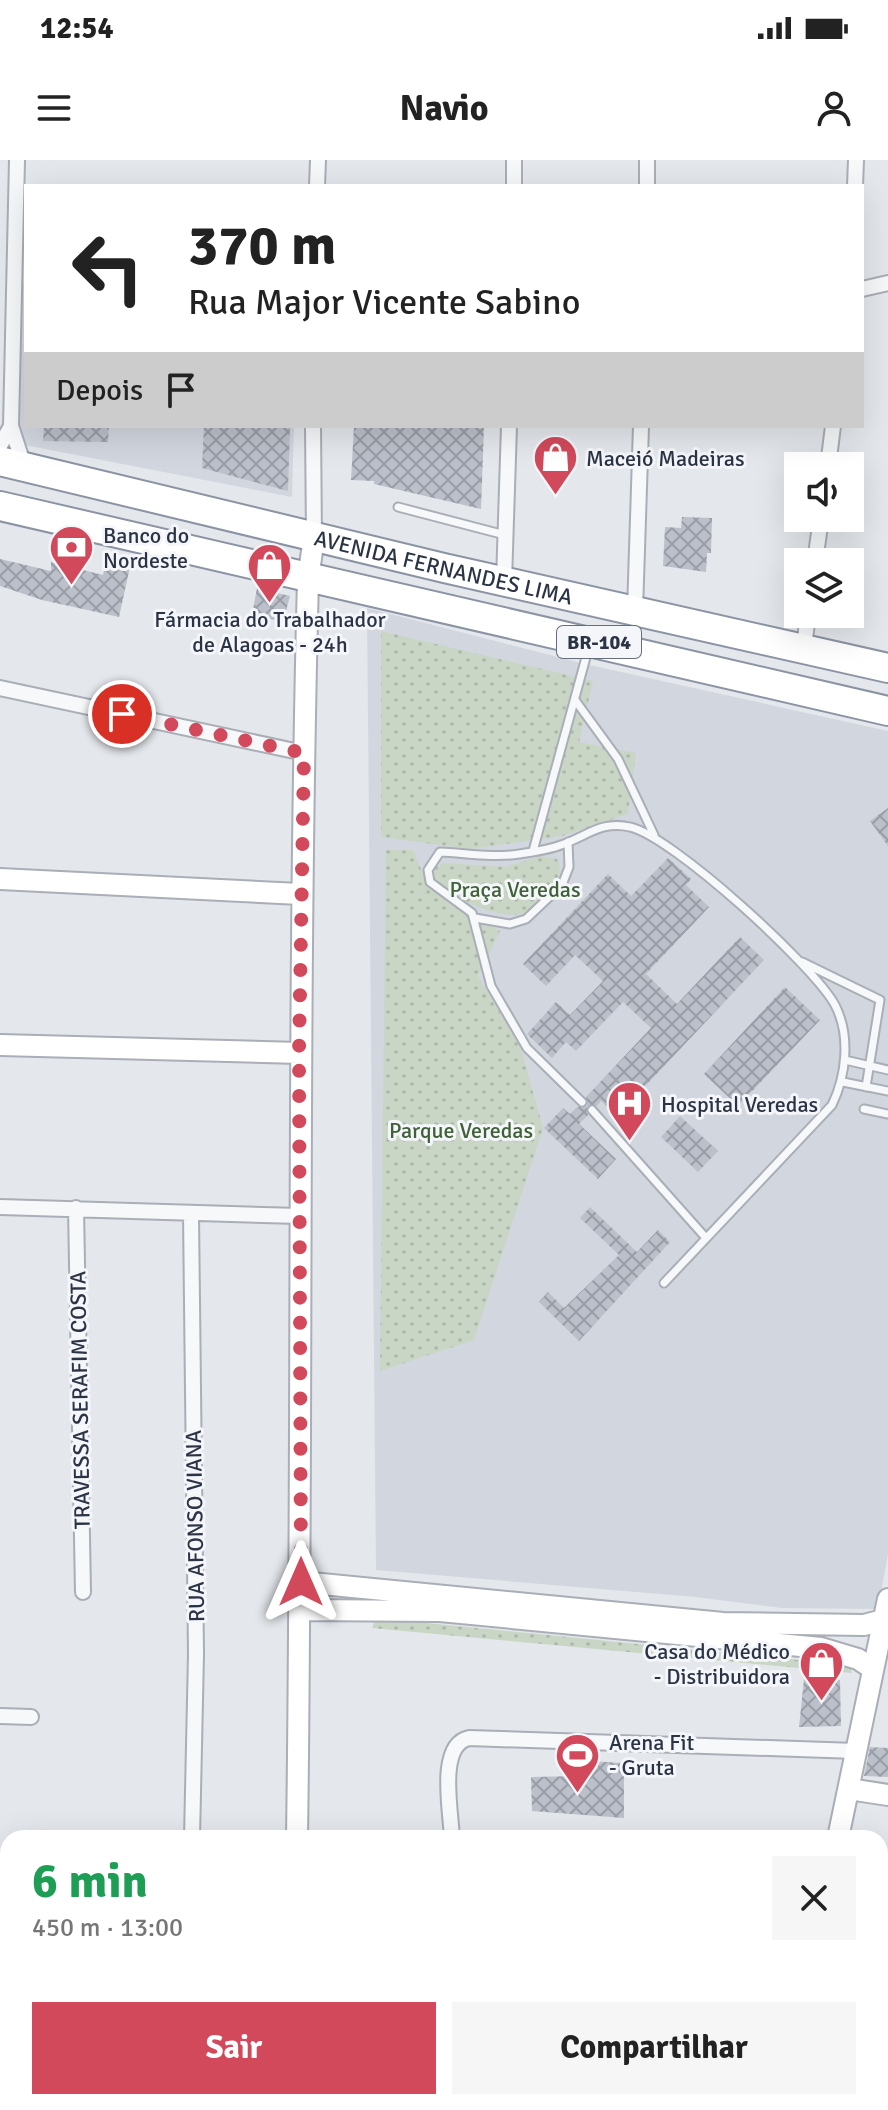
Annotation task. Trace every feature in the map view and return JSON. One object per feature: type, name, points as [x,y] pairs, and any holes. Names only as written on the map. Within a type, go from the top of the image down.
[{"type":"highway","name":"AVENIDA FERNANDES LIMA","points":[[12,464],[314,537],[888,668]]},
{"type":"highway","name":"AVENIDA FERNANDES LIMA","points":[[0,506],[888,711]]},
{"type":"street","points":[[12,464],[11,426],[20,268],[17,160]]},
{"type":"street","points":[[317,184],[318,160]]},
{"type":"street","points":[[514,160],[514,184]]},
{"type":"street","points":[[647,160],[647,184]]},
{"type":"street","points":[[855,184],[856,160]]},
{"type":"street","points":[[864,289],[888,283]]},
{"type":"street","points":[[0,446],[11,426]]},
{"type":"street","points":[[297,1830],[301,1582],[300,894],[308,579],[314,537],[313,428]]},
{"type":"street","points":[[504,581],[509,428]]},
{"type":"street","points":[[635,611],[641,428]]},
{"type":"street","points":[[830,452],[833,428]]},
{"type":"street","points":[[804,648],[806,628]]},
{"type":"street","points":[[0,688],[304,753]]},
{"type":"street","points":[[0,879],[300,894]]},
{"type":"street","points":[[0,1045],[299,1053]]},
{"type":"street","points":[[0,1207],[299,1216]]},
{"type":"street","name":"TRAVESSA SERAFIM COSTA","points":[[76,1208],[83,1592]]},
{"type":"street","name":"RUA AFONSO VIANA","points":[[191,1214],[196,1654],[192,1830]]},
{"type":"street","points":[[301,1582],[723,1623],[864,1625],[886,1621]]},
{"type":"street","points":[[840,1830],[886,1621],[888,1599]]},
{"type":"street","points":[[300,1610],[440,1611],[821,1648],[858,1659],[873,1669]]},
{"type":"street","points":[[0,1716],[31,1717]]},
{"type":"street","points":[[452,1830],[449,1757],[457,1742],[469,1738],[856,1751]]},
{"type":"street","points":[[849,1789],[888,1795]]},
{"type":"lane","points":[[398,507],[505,535]]},
{"type":"lane","points":[[533,851],[590,640]]},
{"type":"lane","points":[[575,700],[618,759],[654,837]]},
{"type":"lane","points":[[568,842],[567,877],[526,919],[510,924],[475,918],[430,882],[428,870],[440,852],[516,854],[568,842],[595,828],[611,825],[632,827],[654,837],[683,857],[800,961],[834,1003],[845,1060],[843,1082],[832,1105],[664,1283]]},
{"type":"lane","points":[[475,918],[491,986],[498,999],[527,1048],[582,1102]]},
{"type":"lane","points":[[800,961],[880,1000],[866,1087]]},
{"type":"lane","points":[[845,1060],[888,1070]]},
{"type":"lane","points":[[843,1082],[888,1091]]},
{"type":"lane","points":[[864,1109],[888,1114]]},
{"type":"lane","points":[[592,1110],[706,1238]]},
{"type":"shaded area","points":[[24,282],[24,428],[294,428],[292,497],[20,444],[21,286]]},
{"type":"shaded area","name":"Hospital Veredas","points":[[367,608],[585,664],[888,731],[888,1554],[878,1609],[782,1608],[696,1597],[376,1570]]},
{"type":"green space","points":[[381,631],[593,681],[579,742],[636,753],[628,814],[562,836],[470,849],[381,837]]},
{"type":"green space","name":"Parque Veredas","points":[[386,850],[413,850],[429,888],[500,931],[478,976],[520,1046],[543,1128],[474,1340],[380,1371]]},
{"type":"green space","name":"Praça Veredas","points":[[541,856],[557,859],[560,867],[556,885],[544,900],[520,914],[497,913],[469,903],[444,887],[430,870],[444,863],[505,867]]},
{"type":"green space","points":[[376,1618],[850,1665],[852,1673],[372,1628]]},
{"type":"building","points":[[44,428],[109,428],[108,442],[43,441]]},
{"type":"building","points":[[204,428],[290,428],[288,491],[202,468]]},
{"type":"building","points":[[354,428],[484,428],[481,509],[374,484],[374,481],[351,480]]},
{"type":"building","points":[[682,517],[712,518],[711,553],[707,553],[706,572],[663,566],[665,527],[681,528]]},
{"type":"building","points":[[107,556],[131,562],[119,617],[42,600],[0,586],[0,559],[51,571],[51,562],[103,575]]},
{"type":"building","name":"Fármacia do Trabalhador de Alagoas - 24h","points":[[257,588],[290,596],[283,622],[252,615]]},
{"type":"building","points":[[888,808],[888,846],[870,821]]},
{"type":"building","name":"Hospital Veredas","points":[[668,858],[691,879],[686,885],[709,907],[646,974],[677,1004],[740,937],[764,960],[617,1116],[601,1101],[597,1106],[587,1106],[586,1097],[651,1028],[623,1002],[576,1051],[566,1042],[552,1058],[527,1034],[556,1002],[570,1015],[603,981],[575,955],[546,986],[523,964],[608,874],[631,896]]},
{"type":"building","points":[[785,987],[820,1020],[738,1106],[704,1074]]},
{"type":"building","points":[[587,1106],[588,1115],[579,1124],[616,1159],[598,1179],[544,1128],[563,1108],[570,1114],[577,1107]]},
{"type":"building","points":[[680,1116],[718,1151],[698,1172],[661,1137]]},
{"type":"building","points":[[590,1207],[637,1252],[658,1230],[670,1242],[579,1341],[539,1302],[548,1292],[564,1308],[619,1255],[580,1218]]},
{"type":"building","name":"Casa do Médico - Distribuidora","points":[[804,1679],[840,1680],[841,1726],[799,1727]]},
{"type":"building","points":[[870,1747],[888,1748],[888,1777],[864,1776]]},
{"type":"building","name":"Arena Fit - Gruta","points":[[570,1760],[624,1763],[624,1818],[532,1811],[531,1777],[577,1776]]},
{"type":"place","name":"Maceió Madeiras","points":[[555,497]]},
{"type":"place","name":"Banco do Nordeste","points":[[72,587]]},
{"type":"place","name":"Fármacia do Trabalhador de Alagoas - 24h","points":[[270,605]]},
{"type":"place","name":"Hospital Veredas","points":[[630,1143]]},
{"type":"place","name":"Casa do Médico - Distribuidora","points":[[821,1703]]},
{"type":"place","name":"Arena Fit - Gruta","points":[[578,1794]]},
{"type":"route","points":[[122,714],[304,753],[299,1053],[301,1582]]}]
